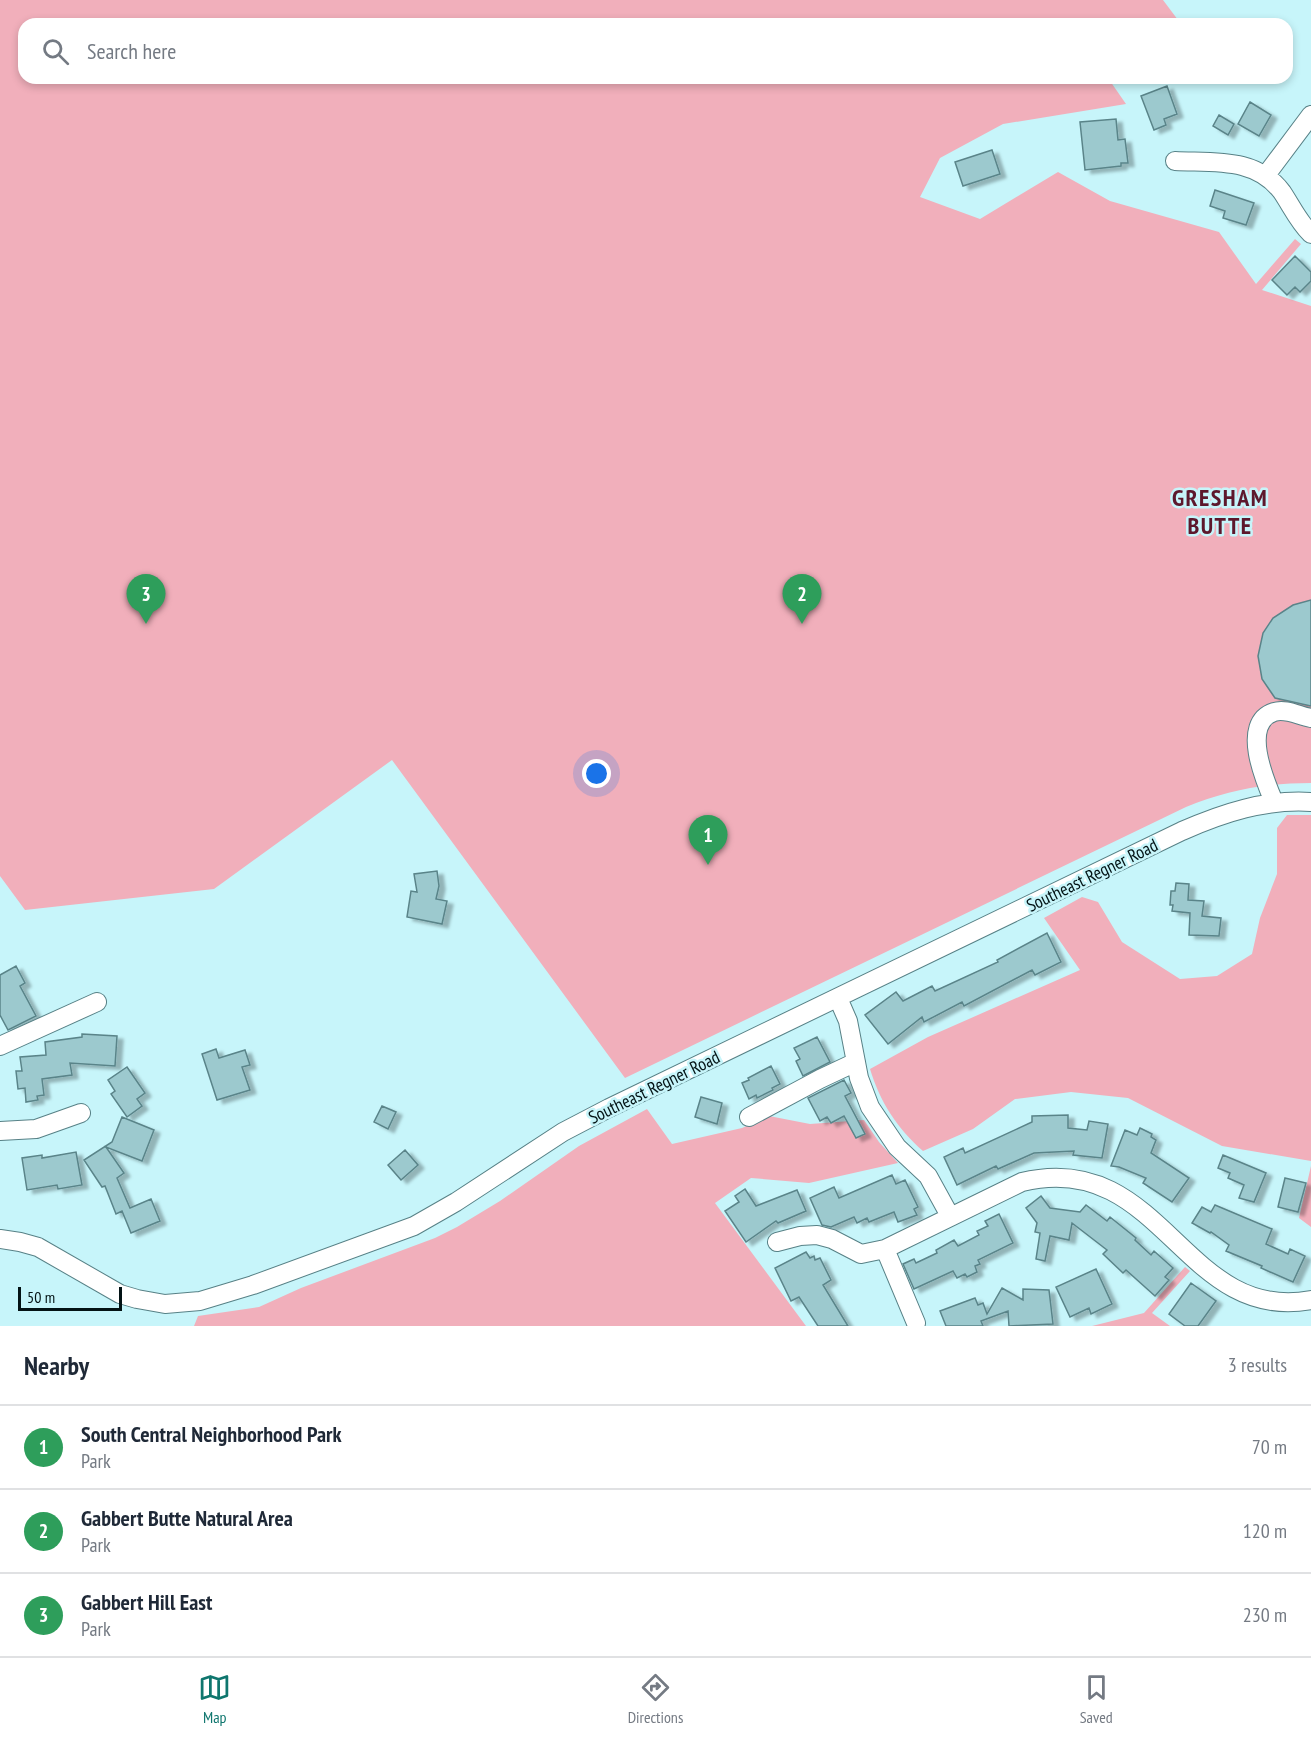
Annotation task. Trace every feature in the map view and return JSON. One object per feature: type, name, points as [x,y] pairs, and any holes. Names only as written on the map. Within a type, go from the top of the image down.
[{"type":"street","points":[[1266,175],[1311,115]]},
{"type":"street","points":[[1175,161],[1235,164],[1251,167],[1266,175],[1282,193],[1299,221],[1311,234]]},
{"type":"street","points":[[1274,802],[1257,751],[1256,739],[1259,724],[1272,712],[1283,711],[1311,718]]},
{"type":"street","name":"Southeast Regner Road","points":[[0,1239],[38,1247],[120,1294],[150,1303],[182,1303],[219,1296],[414,1226],[456,1202],[554,1138],[609,1108],[1182,831],[1236,810],[1274,802],[1311,802]]},
{"type":"street","points":[[838,998],[848,1021],[864,1093],[883,1128],[897,1147],[928,1176],[950,1216]]},
{"type":"street","points":[[0,1046],[97,1002]]},
{"type":"street","points":[[748,1117],[856,1062]]},
{"type":"street","points":[[0,1131],[36,1130],[81,1113]]},
{"type":"street","points":[[777,1242],[800,1236],[817,1235],[832,1239],[861,1254],[885,1249],[1022,1182],[1040,1178],[1064,1177],[1088,1182],[1123,1196],[1215,1278],[1233,1290],[1254,1298],[1276,1302],[1311,1300]]},
{"type":"street","points":[[885,1249],[916,1323]]},
{"type":"shaded area","points":[[0,0],[1163,0],[1176,18],[18,18],[18,84],[1112,84],[1126,104],[1003,124],[940,158],[920,197],[980,219],[1058,172],[1110,201],[1219,232],[1256,284],[1295,239],[1301,244],[1262,290],[1311,306],[1311,783],[1279,784],[1247,789],[1186,807],[625,1078],[392,760],[214,889],[25,910],[0,876]]},
{"type":"shaded area","points":[[1287,815],[1311,815],[1311,1161],[1222,1146],[1128,1098],[1071,1092],[1015,1099],[973,1129],[923,1151],[897,1124],[884,1103],[870,1069],[928,1037],[1080,970],[1044,918],[1082,897],[1098,902],[1122,942],[1180,979],[1217,976],[1252,954],[1260,918],[1277,874],[1277,828]]},
{"type":"shaded area","points":[[647,1109],[672,1144],[742,1128],[769,1116],[810,1124],[864,1120],[879,1142],[898,1163],[809,1183],[751,1178],[715,1203],[806,1326],[194,1326],[198,1316],[259,1307],[301,1288],[435,1238],[500,1201],[579,1146]]},
{"type":"shaded area","points":[[1311,1166],[1311,1227],[1299,1218]]},
{"type":"shaded area","points":[[1185,1267],[1190,1271],[1152,1313],[1170,1326],[1092,1326],[1144,1313]]},
{"type":"building","points":[[1167,86],[1177,114],[1164,119],[1166,125],[1154,130],[1141,96]]},
{"type":"building","points":[[1250,102],[1271,115],[1259,136],[1238,124]]},
{"type":"building","points":[[1219,115],[1234,124],[1228,135],[1213,126]]},
{"type":"building","points":[[1116,119],[1118,140],[1125,139],[1128,163],[1121,163],[1121,166],[1085,170],[1080,122]]},
{"type":"building","points":[[992,150],[1000,174],[963,186],[955,162]]},
{"type":"building","points":[[1215,190],[1254,203],[1246,225],[1223,218],[1225,211],[1210,206]]},
{"type":"building","points":[[1295,256],[1311,272],[1311,281],[1300,292],[1295,287],[1287,295],[1272,280]]},
{"type":"building","points":[[1311,600],[1311,706],[1275,698],[1262,679],[1258,656],[1263,633],[1273,618],[1293,605]]},
{"type":"building","points":[[437,871],[439,886],[436,899],[447,901],[442,924],[407,917],[411,891],[417,892],[414,874]]},
{"type":"building","points":[[1176,883],[1189,884],[1188,900],[1204,901],[1202,916],[1221,918],[1219,936],[1189,935],[1190,913],[1172,911],[1173,905],[1170,905],[1171,891],[1175,891]]},
{"type":"building","points":[[1047,933],[1061,962],[1035,975],[1032,970],[964,1006],[962,1002],[924,1022],[922,1017],[888,1044],[865,1015],[896,992],[903,1001],[932,986],[935,991],[998,962],[997,960]]},
{"type":"building","points":[[16,966],[25,983],[20,986],[36,1016],[8,1030],[0,1015],[0,975]]},
{"type":"building","points":[[82,1034],[117,1036],[115,1066],[70,1063],[72,1075],[42,1079],[44,1095],[37,1096],[38,1100],[26,1102],[25,1088],[18,1089],[16,1071],[22,1071],[20,1057],[46,1055],[45,1042],[82,1037]]},
{"type":"building","points":[[817,1037],[830,1062],[803,1076],[796,1061],[800,1059],[794,1048]]},
{"type":"building","points":[[216,1049],[219,1058],[245,1050],[250,1065],[242,1067],[250,1090],[217,1100],[202,1054]]},
{"type":"building","points":[[771,1066],[780,1084],[757,1098],[756,1095],[749,1099],[742,1083]]},
{"type":"building","points":[[127,1067],[145,1093],[137,1099],[142,1106],[127,1117],[111,1094],[115,1091],[108,1080]]},
{"type":"building","points":[[844,1080],[851,1093],[845,1096],[865,1134],[856,1138],[844,1116],[831,1123],[827,1117],[820,1121],[808,1098]]},
{"type":"building","points":[[701,1097],[722,1103],[717,1124],[695,1117]]},
{"type":"building","points":[[382,1106],[396,1112],[388,1129],[374,1122]]},
{"type":"building","points":[[1068,1115],[1068,1128],[1087,1130],[1089,1121],[1108,1124],[1102,1158],[1073,1155],[1074,1151],[1034,1153],[998,1169],[996,1166],[957,1185],[944,1157],[963,1148],[965,1153],[1032,1122],[1032,1116]]},
{"type":"building","points":[[122,1117],[154,1130],[142,1161],[106,1147],[124,1173],[117,1178],[130,1208],[151,1199],[160,1221],[131,1233],[122,1211],[116,1214],[105,1186],[102,1187],[84,1160],[112,1142]]},
{"type":"building","points":[[1140,1128],[1152,1134],[1151,1137],[1156,1140],[1151,1153],[1189,1178],[1172,1202],[1143,1183],[1146,1178],[1111,1166],[1125,1130],[1137,1135]]},
{"type":"building","points":[[405,1150],[418,1165],[401,1180],[388,1165]]},
{"type":"building","points":[[76,1152],[82,1185],[58,1189],[57,1185],[27,1190],[22,1158],[42,1155],[42,1158]]},
{"type":"building","points":[[1223,1155],[1266,1173],[1254,1202],[1239,1198],[1244,1185],[1228,1178],[1230,1173],[1218,1168]]},
{"type":"building","points":[[892,1175],[896,1184],[905,1180],[918,1207],[914,1209],[917,1215],[898,1222],[894,1212],[869,1222],[867,1218],[857,1223],[854,1217],[831,1227],[822,1225],[810,1198],[834,1187],[839,1198]]},
{"type":"building","points":[[1285,1178],[1306,1183],[1298,1212],[1278,1207]]},
{"type":"building","points":[[745,1189],[756,1206],[797,1190],[806,1211],[778,1223],[776,1221],[746,1242],[725,1211],[739,1202],[735,1196]]},
{"type":"building","points":[[1041,1196],[1050,1208],[1080,1212],[1086,1205],[1107,1221],[1110,1217],[1136,1238],[1135,1240],[1151,1255],[1154,1251],[1173,1268],[1165,1277],[1169,1280],[1155,1296],[1126,1270],[1123,1273],[1103,1254],[1107,1250],[1072,1223],[1069,1240],[1050,1236],[1045,1261],[1036,1259],[1040,1233],[1035,1232],[1037,1223],[1026,1208]]},
{"type":"building","points":[[1215,1205],[1272,1229],[1266,1244],[1288,1254],[1290,1249],[1305,1256],[1293,1282],[1226,1251],[1229,1245],[1211,1232],[1192,1223],[1202,1207],[1211,1212]]},
{"type":"building","points":[[999,1214],[1013,1243],[978,1260],[980,1264],[975,1266],[977,1272],[967,1277],[965,1274],[957,1278],[953,1271],[914,1289],[903,1264],[914,1259],[916,1263],[937,1253],[936,1250],[954,1240],[958,1246],[979,1235],[977,1231],[988,1226],[985,1221]]},
{"type":"building","points":[[806,1252],[810,1258],[814,1256],[815,1260],[820,1258],[831,1280],[823,1285],[848,1326],[818,1326],[799,1297],[791,1301],[775,1268]]},
{"type":"building","points":[[1096,1269],[1112,1304],[1091,1314],[1089,1308],[1070,1317],[1056,1287]]},
{"type":"building","points":[[1191,1283],[1216,1301],[1198,1326],[1185,1326],[1169,1314]]},
{"type":"building","points":[[1002,1288],[1023,1300],[1023,1289],[1049,1290],[1053,1324],[1009,1326],[1008,1311],[981,1321],[983,1326],[946,1326],[940,1311],[975,1298],[978,1305],[983,1303],[987,1314]]},
{"type":"place","name":"Gabbert Hill East","points":[[146,624]]},
{"type":"place","name":"Gabbert Butte Natural Area","points":[[802,624]]},
{"type":"place","name":"South Central Neighborhood Park","points":[[708,865]]},
{"type":"district","name":"GRESHAM BUTTE","points":[[1220,511]]}]
